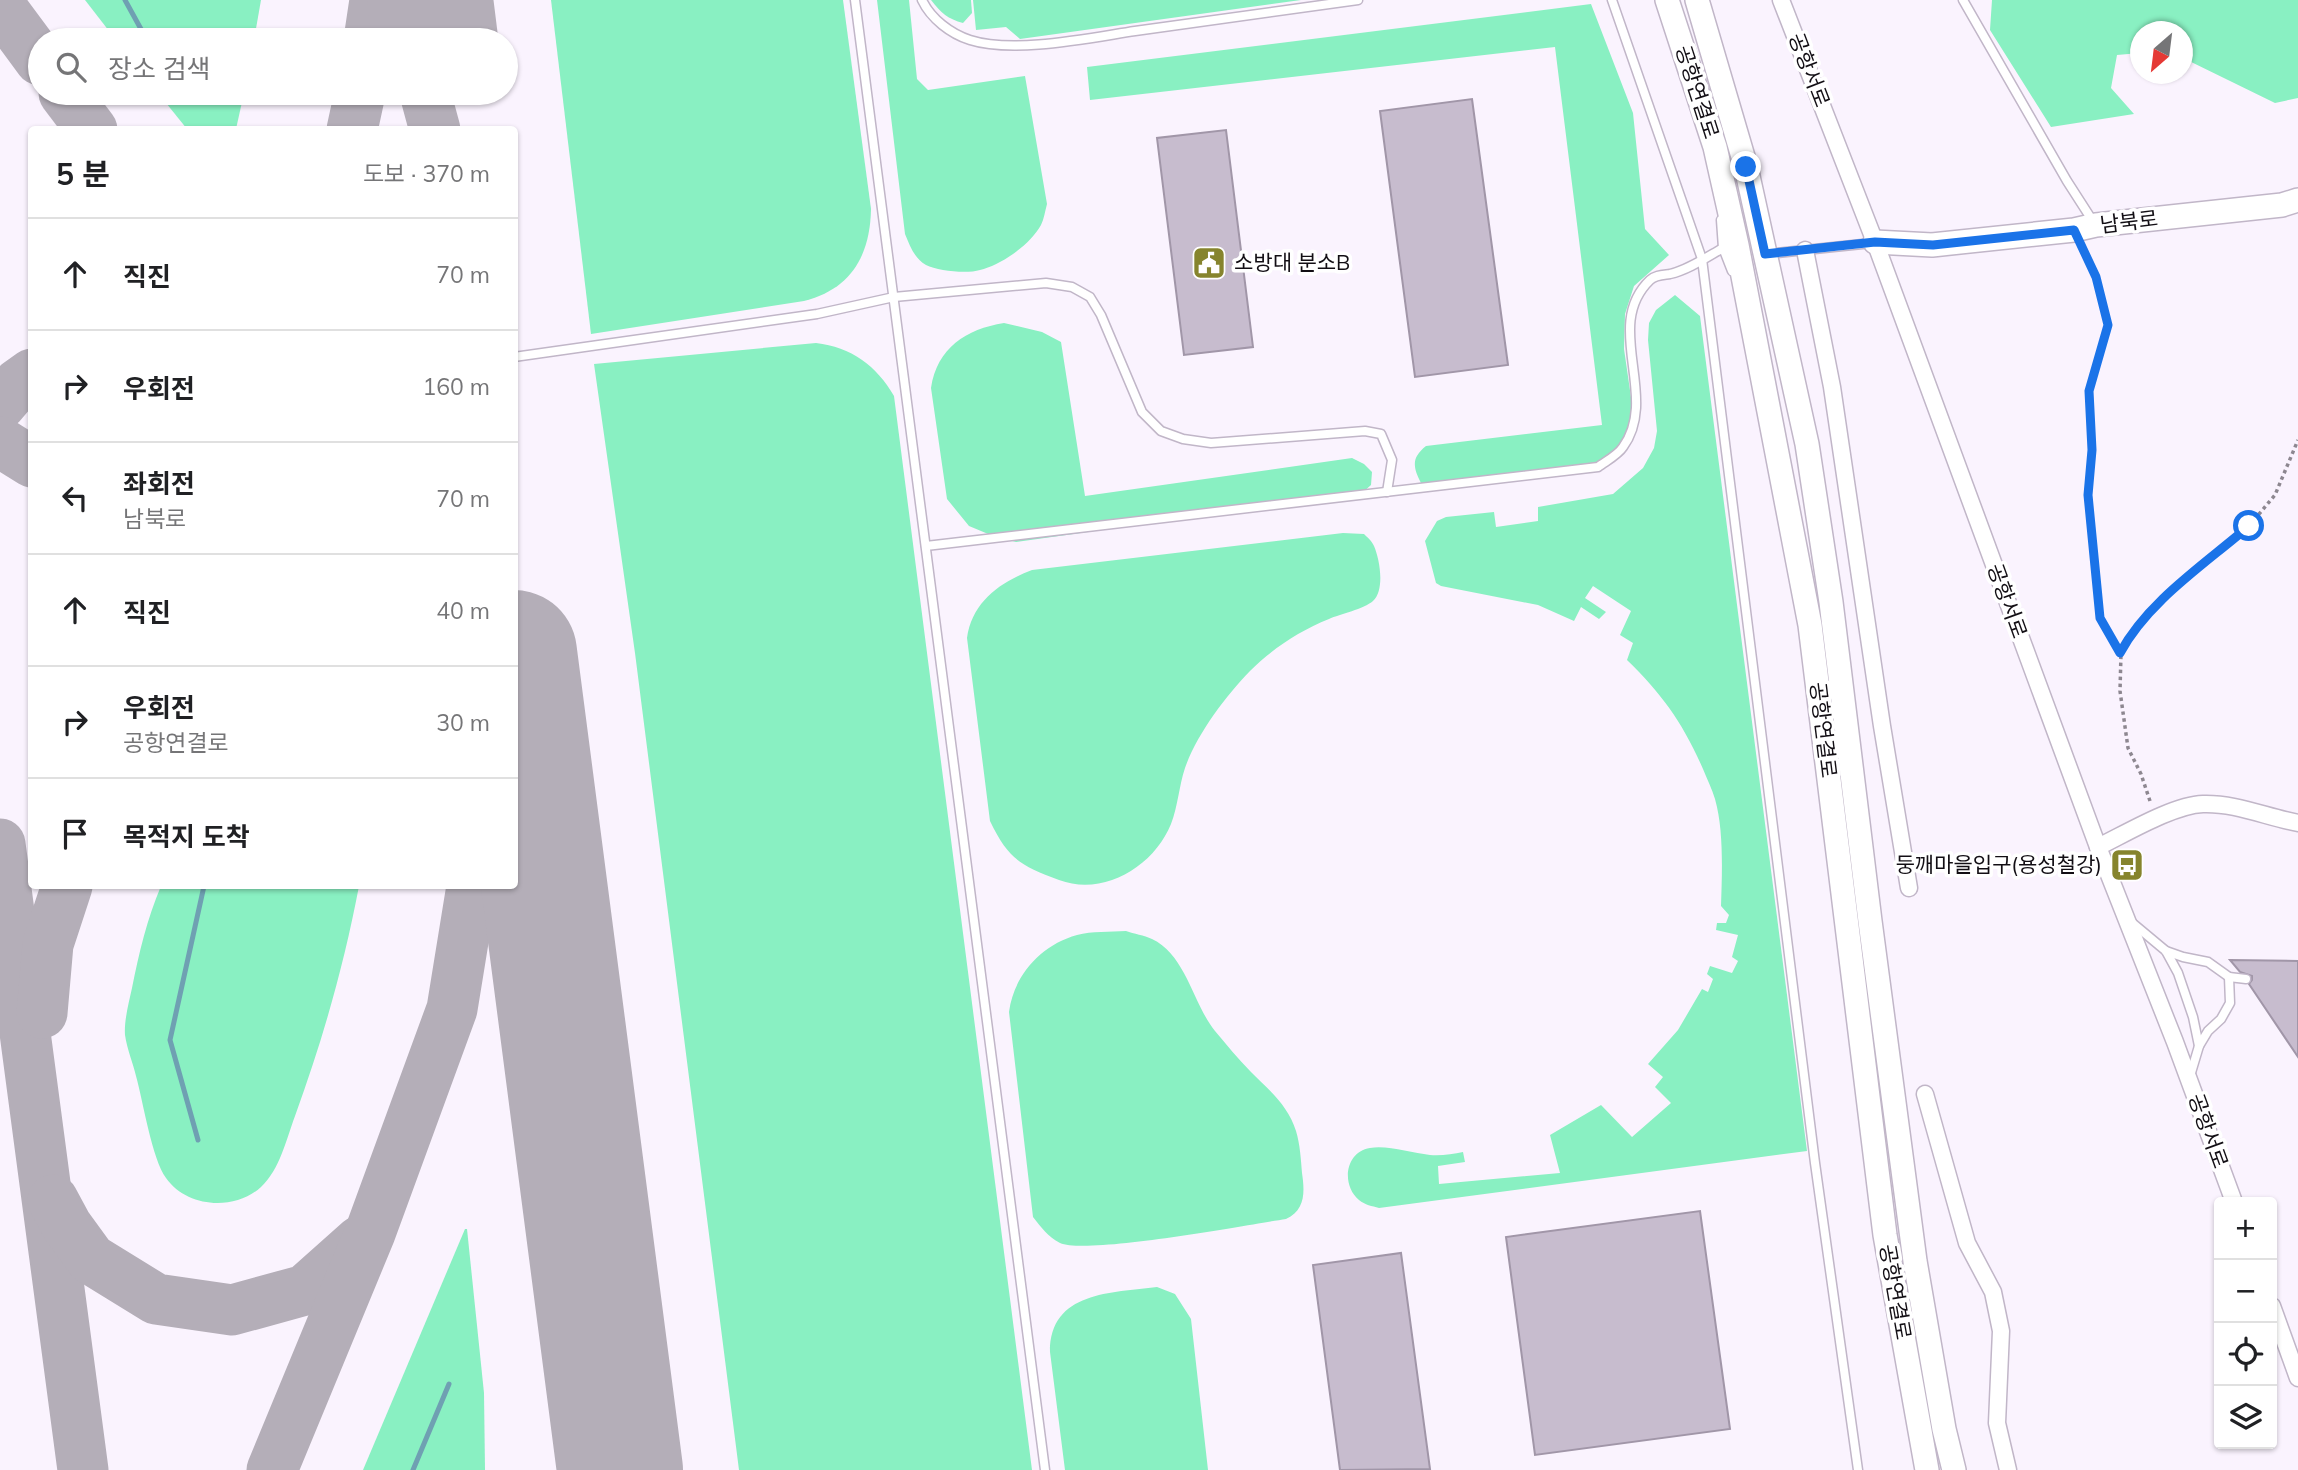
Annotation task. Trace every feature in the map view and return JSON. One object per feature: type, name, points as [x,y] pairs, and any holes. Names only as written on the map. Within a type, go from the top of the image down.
[{"type":"street","name":"공항연결로","points":[[1667,0],[1715,147],[1737,245],[1810,625],[1885,1235],[1927,1470]]},
{"type":"street","name":"공항연결로","points":[[1697,0],[1746,167],[1807,444],[1831,602],[1915,1261],[1944,1429],[1954,1470]]},
{"type":"street","name":"공항서로","points":[[1782,0],[1875,242],[2098,847],[2232,1197]]},
{"type":"street","name":"남북로","points":[[1875,242],[1933,245],[2282,205],[2298,200]]},
{"type":"street","points":[[1805,250],[1832,387],[1909,888]]},
{"type":"street","points":[[2098,847],[2146,824],[2201,804],[2257,811],[2298,822]]},
{"type":"street","points":[[1925,1094],[1967,1243],[1993,1292],[2001,1331],[1997,1423],[2008,1470]]},
{"type":"street","points":[[2277,1320],[2298,1378]]},
{"type":"lane","points":[[855,0],[1045,1470]]},
{"type":"lane","points":[[922,0],[927,10],[940,23],[969,40],[1021,45],[1358,0]]},
{"type":"lane","points":[[1612,0],[1702,259],[1815,1163],[1858,1470]]},
{"type":"lane","points":[[1963,0],[2067,181],[2085,228]]},
{"type":"lane","points":[[1715,147],[1723,248],[1751,321]]},
{"type":"lane","points":[[1765,254],[1875,242]]},
{"type":"lane","points":[[926,546],[1598,467],[1622,449],[1634,426],[1638,411],[1629,325],[1638,292],[1653,276],[1674,273],[1723,248]]},
{"type":"lane","points":[[518,356],[817,314],[894,297],[1046,283],[1072,287],[1090,297],[1101,315],[1142,412],[1161,431],[1183,439],[1212,443],[1365,431],[1381,434],[1392,460],[1387,492]]},
{"type":"lane","points":[[2126,918],[2166,951],[2208,962],[2229,977],[2246,979]]},
{"type":"lane","points":[[2166,951],[2182,984],[2199,1046]]},
{"type":"lane","points":[[2189,1079],[2199,1046],[2230,1003],[2229,977]]},
{"type":"path","points":[[2085,228],[2108,325],[2089,391],[2092,450],[2088,495],[2100,618],[2120,653]]},
{"type":"path","points":[[2146,824],[2151,802],[2128,748],[2120,691],[2120,653],[2130,635],[2159,601],[2249,526],[2275,495],[2298,440]]},
{"type":"green space","points":[[85,0],[261,0],[256,28],[107,28]]},
{"type":"green space","points":[[551,0],[843,0],[871,209],[867,242],[862,256],[846,279],[820,296],[804,301],[591,334]]},
{"type":"green space","points":[[877,0],[909,0],[917,79],[928,90],[1025,76],[1047,204],[1041,225],[1030,240],[997,264],[960,272],[931,267],[918,259],[905,234]]},
{"type":"green space","points":[[931,0],[971,0],[972,13],[963,23],[945,15]]},
{"type":"green space","points":[[973,0],[1301,0],[1020,39],[1006,27],[976,30]]},
{"type":"green space","points":[[1992,0],[2298,0],[2298,98],[2275,103],[2193,63],[2193,21],[2130,21],[2130,54],[2117,55],[2111,88],[2134,114],[2051,127],[1990,30]]},
{"type":"green space","points":[[1591,4],[1633,113],[1645,229],[1669,255],[1634,286],[1625,314],[1624,349],[1634,418],[1623,451],[1596,464],[1431,487],[1421,483],[1415,467],[1418,455],[1426,446],[1602,425],[1555,47],[1090,100],[1087,67]]},
{"type":"green space","points":[[168,105],[241,105],[237,126],[185,126]]},
{"type":"green space","points":[[1675,295],[1700,316],[1807,1151],[1379,1208],[1369,1205],[1353,1194],[1348,1170],[1355,1156],[1370,1148],[1392,1148],[1434,1155],[1463,1152],[1465,1162],[1438,1166],[1439,1184],[1560,1173],[1550,1135],[1601,1105],[1632,1137],[1671,1103],[1655,1087],[1663,1077],[1648,1064],[1678,1030],[1702,989],[1708,992],[1713,979],[1707,974],[1710,966],[1732,973],[1738,961],[1732,957],[1738,935],[1716,930],[1717,923],[1726,923],[1729,915],[1721,906],[1721,838],[1715,799],[1679,723],[1661,697],[1627,660],[1633,643],[1620,635],[1631,611],[1593,586],[1585,598],[1606,612],[1599,619],[1581,607],[1574,621],[1538,605],[1441,586],[1436,583],[1425,541],[1437,521],[1446,517],[1494,512],[1496,527],[1538,521],[1538,507],[1613,494],[1643,468],[1654,448],[1657,431],[1648,340],[1649,323],[1656,310]]},
{"type":"green space","points":[[1004,323],[1042,332],[1061,342],[1085,496],[1352,458],[1372,472],[1371,485],[1361,494],[1016,542],[969,526],[947,499],[931,388],[934,374],[947,351],[977,330]]},
{"type":"green space","points":[[816,343],[841,349],[862,360],[880,376],[894,396],[1032,1470],[739,1470],[635,653],[594,364]]},
{"type":"green space","points":[[1343,533],[1364,534],[1373,544],[1380,575],[1377,596],[1364,606],[1307,629],[1287,641],[1258,663],[1241,681],[1213,716],[1190,755],[1171,824],[1153,853],[1140,865],[1110,881],[1076,884],[1034,870],[1010,853],[990,821],[967,638],[975,614],[989,595],[1032,570]]},
{"type":"green space","points":[[160,889],[358,889],[332,1002],[282,1154],[268,1180],[250,1195],[238,1200],[212,1203],[198,1200],[175,1188],[161,1169],[152,1144],[125,1029],[128,1005]]},
{"type":"green space","points":[[1126,931],[1152,939],[1164,946],[1173,956],[1207,1020],[1277,1098],[1293,1122],[1303,1187],[1300,1206],[1286,1219],[1134,1242],[1076,1246],[1056,1241],[1033,1217],[1009,1012],[1012,998],[1031,963],[1052,946],[1083,934]]},
{"type":"green space","points":[[465,1229],[484,1393],[485,1470],[363,1470]]},
{"type":"green space","points":[[1157,1287],[1175,1294],[1191,1319],[1208,1470],[1065,1470],[1050,1352],[1053,1332],[1060,1317],[1072,1306],[1103,1294]]},
{"type":"building","points":[[1472,99],[1508,365],[1415,377],[1380,111]]},
{"type":"building","points":[[1226,130],[1253,347],[1184,355],[1157,138]]},
{"type":"building","points":[[2230,960],[2298,961],[2298,1057],[2249,984],[2252,976],[2240,972]]},
{"type":"building","points":[[1700,1211],[1730,1429],[1535,1455],[1506,1237]]},
{"type":"building","points":[[1401,1253],[1430,1469],[1340,1470],[1313,1265]]},
{"type":"waterway","points":[[125,0],[140,28]]},
{"type":"waterway","points":[[198,1140],[170,1040],[203,889]]},
{"type":"waterway","points":[[413,1470],[449,1384]]},
{"type":"taxiway","points":[[371,28],[375,0]]},
{"type":"taxiway","points":[[397,0],[406,28]]},
{"type":"taxiway","points":[[0,6],[28,44]]},
{"type":"taxiway","points":[[73,105],[89,126]]},
{"type":"taxiway","points":[[353,126],[357,105]]},
{"type":"taxiway","points":[[428,105],[434,126]]},
{"type":"taxiway","points":[[0,405],[28,377]]},
{"type":"taxiway","points":[[0,442],[28,460]]},
{"type":"taxiway","points":[[0,844],[83,1470]]},
{"type":"taxiway","points":[[518,860],[561,1009]]},
{"type":"taxiway","points":[[42,1013],[48,944],[66,889]]},
{"type":"taxiway","points":[[272,1470],[370,1233],[452,1009],[472,889]]},
{"type":"taxiway","points":[[53,1200],[67,1226],[91,1259],[156,1299],[232,1310],[305,1290],[360,1241]]},
{"type":"runway","points":[[430,0],[434,28]]},
{"type":"runway","points":[[518,684],[620,1470]]},
{"type":"place","name":"소방대 분소B","points":[[1209,263]]},
{"type":"place","name":"둥깨마을입구(용성철강)","points":[[2127,865]]},
{"type":"route","points":[[1746,167],[1765,254],[1875,242],[1933,245],[2074,230],[2096,277],[2108,325],[2089,391],[2092,450],[2088,495],[2100,618],[2120,653],[2130,635],[2159,601],[2249,526]]}]
